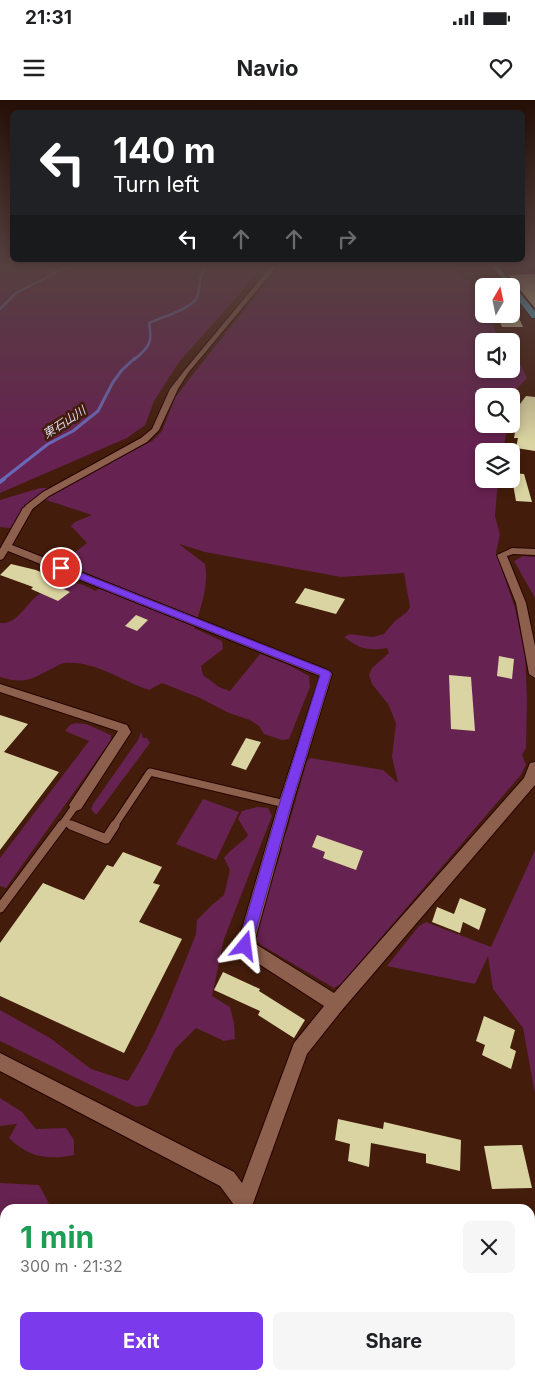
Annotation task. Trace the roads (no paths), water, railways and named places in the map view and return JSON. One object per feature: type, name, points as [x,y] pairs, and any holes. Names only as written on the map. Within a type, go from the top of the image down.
[{"type":"street","points":[[227,324],[174,389],[156,430],[144,440],[46,494],[28,508],[4,552],[326,674],[285,804],[245,946],[336,1004]]},
{"type":"street","points":[[535,552],[512,551],[502,555],[521,603],[535,674]]},
{"type":"street","points":[[0,688],[123,728],[125,732],[76,806]]},
{"type":"street","points":[[247,1204],[300,1049],[336,1004],[530,781],[535,767]]},
{"type":"street","points":[[0,1062],[227,1179],[245,1204]]},
{"type":"lane","points":[[64,822],[106,839],[150,772],[285,804]]},
{"type":"lane","points":[[0,908],[76,806]]},
{"type":"waterway","name":"東石山川","points":[[134,360],[149,344],[149,324]]},
{"type":"waterway","name":"東石山川","points":[[2,480],[48,444],[73,431],[98,411],[113,382],[135,358]]},
{"type":"waterway","name":"東石山川","points":[[0,482],[4,479]]}]
